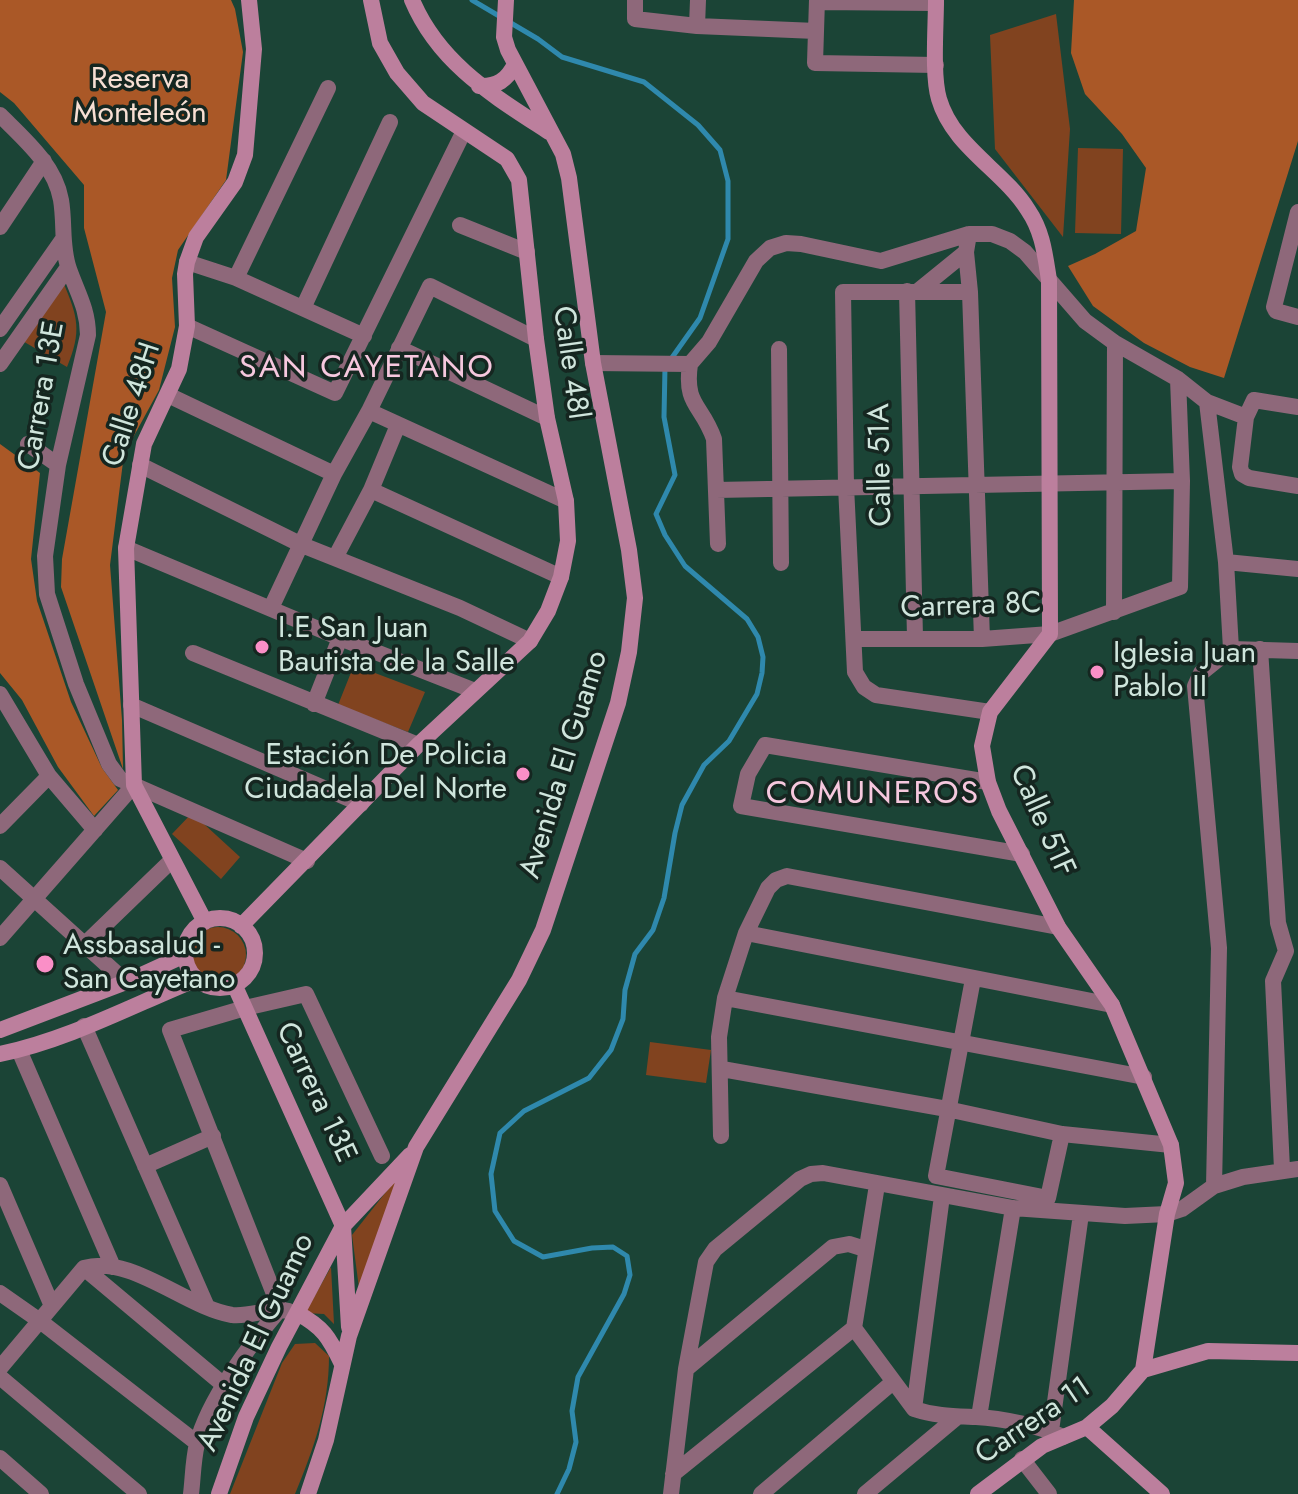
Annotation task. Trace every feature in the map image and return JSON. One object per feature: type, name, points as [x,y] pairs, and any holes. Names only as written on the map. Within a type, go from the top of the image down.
[{"type":"street","name":"Calle 48H","points":[[205,922],[134,785],[126,548],[144,444],[179,369],[187,326],[187,262],[196,237],[235,182],[245,155],[254,49],[249,0]]},
{"type":"street","points":[[187,326],[335,393],[464,131],[423,103],[397,73],[380,43],[371,0]]},
{"type":"street","points":[[412,0],[420,19],[446,56],[479,86],[550,133]]},
{"type":"street","points":[[635,0],[635,19],[697,26],[816,31]]},
{"type":"street","points":[[697,26],[698,0]]},
{"type":"street","name":"Avenida El Guamo","points":[[219,1494],[246,1417],[343,1226],[416,1147],[519,980],[543,930],[618,703],[633,627],[635,598],[629,550],[593,363],[569,178],[563,154],[504,37],[506,1]]},
{"type":"street","points":[[936,65],[815,63],[817,1],[936,1],[938,98],[963,141],[1028,208],[1043,237],[1049,280],[1050,634]]},
{"type":"street","points":[[479,86],[490,87],[501,82],[510,75],[515,64]]},
{"type":"street","points":[[236,278],[328,88]]},
{"type":"street","name":"Carrera 13E","points":[[1,119],[44,161],[58,185],[68,267],[85,305],[88,335],[58,465],[45,556],[47,594],[76,684],[109,764],[120,779],[134,785]]},
{"type":"street","points":[[303,308],[390,122]]},
{"type":"street","name":"Calle 48l","points":[[464,131],[507,159],[519,180],[547,418],[566,501],[568,541],[561,577]]},
{"type":"street","points":[[0,227],[44,161]]},
{"type":"street","points":[[1298,212],[1295,234],[1274,307],[1276,311],[1298,317]]},
{"type":"street","points":[[460,225],[527,252]]},
{"type":"street","points":[[969,234],[966,252],[982,639]]},
{"type":"street","points":[[593,363],[682,364],[709,342],[756,261],[770,248],[786,243],[801,244],[881,261],[969,234],[992,234],[1010,241],[1025,252],[1085,321],[1115,343],[1178,379],[1207,402],[1246,417]]},
{"type":"street","points":[[0,329],[63,239]]},
{"type":"street","points":[[913,291],[966,252]]},
{"type":"street","points":[[187,262],[236,278],[364,336]]},
{"type":"street","points":[[0,364],[68,267]]},
{"type":"street","points":[[271,608],[334,474],[369,411],[430,286],[536,339]]},
{"type":"street","name":"Calle 51A","points":[[913,291],[910,486],[915,637]]},
{"type":"street","points":[[970,292],[843,292],[846,486],[855,672],[864,687],[876,695],[990,712]]},
{"type":"street","points":[[1114,612],[1115,343]]},
{"type":"street","points":[[399,348],[547,418]]},
{"type":"street","points":[[779,349],[781,563]]},
{"type":"street","points":[[682,364],[690,396],[709,425],[714,439],[718,544]]},
{"type":"street","points":[[716,490],[1182,481],[1178,379]]},
{"type":"street","points":[[168,395],[334,474]]},
{"type":"street","points":[[1298,407],[1254,400],[1246,417],[1240,467],[1242,474],[1249,478],[1298,486]]},
{"type":"street","points":[[1207,402],[1226,562],[1231,649]]},
{"type":"street","points":[[369,411],[566,501]]},
{"type":"street","points":[[335,558],[371,490],[398,425]]},
{"type":"street","points":[[28,444],[58,465]]},
{"type":"street","points":[[140,465],[302,545],[460,608],[530,641]]},
{"type":"street","name":"Carrera 8C","points":[[854,639],[982,639],[1050,634],[1180,587],[1182,481]]},
{"type":"street","points":[[241,926],[418,745],[530,641],[548,611],[561,577],[371,490]]},
{"type":"street","points":[[126,548],[475,691]]},
{"type":"street","points":[[1226,562],[1298,569]]},
{"type":"street","name":"Calle 51F","points":[[1050,634],[990,712],[982,746],[988,782],[999,811],[1058,927],[1112,1005],[1171,1145],[1176,1183],[1167,1214],[1143,1370]]},
{"type":"street","points":[[314,704],[340,638]]},
{"type":"street","points":[[1214,1186],[1219,948],[1195,686],[1201,673],[1231,649],[1298,651]]},
{"type":"street","points":[[671,1494],[686,1369],[706,1262],[715,1249],[800,1179],[823,1173],[1013,1208],[1081,1214],[1167,1214],[1182,1209],[1214,1186],[1290,1169],[1273,981],[1292,950],[1278,923],[1260,649]]},
{"type":"street","points":[[193,653],[418,745]]},
{"type":"street","points":[[0,694],[5,715],[49,776],[95,830]]},
{"type":"street","points":[[131,705],[361,804]]},
{"type":"street","points":[[988,782],[765,745],[748,774],[741,806],[1022,854]]},
{"type":"street","points":[[0,826],[49,776]]},
{"type":"street","points":[[0,938],[134,785],[307,861]]},
{"type":"street","points":[[84,945],[172,860]]},
{"type":"street","points":[[0,868],[126,982]]},
{"type":"street","points":[[721,1136],[719,1037],[725,998],[746,933],[768,888],[776,880],[787,876],[1058,927]]},
{"type":"street","points":[[224,919],[241,926],[251,937],[254,957],[246,976],[234,984],[215,987],[197,979],[188,968],[185,955],[190,935],[205,922],[224,919]]},
{"type":"street","points":[[746,933],[1112,1005]]},
{"type":"street","points":[[0,1030],[126,982],[185,955]]},
{"type":"street","points":[[0,1054],[84,1026],[197,979]]},
{"type":"street","points":[[973,979],[936,1176],[1048,1198],[1062,1134]]},
{"type":"street","name":"Carrera 13E","points":[[234,984],[343,1226]]},
{"type":"street","points":[[280,1309],[170,1030],[306,994],[382,1156]]},
{"type":"street","points":[[725,998],[1144,1077]]},
{"type":"street","points":[[84,1026],[207,1307]]},
{"type":"street","points":[[19,1050],[113,1267]]},
{"type":"street","points":[[722,1069],[947,1109],[1062,1134],[1171,1145]]},
{"type":"street","points":[[145,1166],[213,1136]]},
{"type":"street","name":"Avenida El Guamo","points":[[308,1494],[326,1440],[349,1336],[416,1147]]},
{"type":"street","points":[[0,1185],[52,1306]]},
{"type":"street","points":[[673,1474],[854,1328],[877,1185]]},
{"type":"street","points":[[914,1409],[942,1196]]},
{"type":"street","points":[[979,1417],[1013,1208]]},
{"type":"street","points":[[854,1328],[914,1409],[927,1414],[979,1417],[1057,1434],[1081,1214]]},
{"type":"street","points":[[343,1226],[349,1336]]},
{"type":"street","points":[[686,1369],[833,1247],[849,1244],[865,1249]]},
{"type":"street","points":[[0,1368],[84,1268],[98,1264],[131,1272],[207,1307],[234,1315],[280,1309],[297,1313],[317,1324],[330,1339],[342,1364]]},
{"type":"street","points":[[84,1268],[225,1386]]},
{"type":"street","points":[[0,1293],[197,1443]]},
{"type":"street","points":[[191,1494],[197,1443],[206,1420],[254,1339],[280,1309]]},
{"type":"street","points":[[234,1315],[254,1339]]},
{"type":"street","points":[[1143,1370],[1208,1351],[1298,1353]]},
{"type":"street","name":"Carrera 11","points":[[978,1494],[1057,1434],[1087,1427],[1112,1406],[1143,1370]]},
{"type":"street","points":[[0,1377],[139,1494]]},
{"type":"street","points":[[761,1494],[783,1488],[893,1382]]},
{"type":"street","points":[[865,1494],[957,1417]]},
{"type":"street","points":[[1087,1427],[1162,1494]]},
{"type":"street","points":[[0,1458],[41,1494]]},
{"type":"street","points":[[1022,1459],[1049,1494]]},
{"type":"shaded area","points":[[1056,14],[1070,129],[1063,237],[995,149],[990,35]]},
{"type":"shaded area","points":[[1078,148],[1123,149],[1121,234],[1075,233]]},
{"type":"shaded area","points":[[63,282],[76,324],[75,343],[67,367],[21,340]]},
{"type":"shaded area","points":[[354,665],[425,692],[408,732],[338,705]]},
{"type":"shaded area","points":[[192,813],[240,857],[221,879],[172,834]]},
{"type":"shaded area","points":[[218,927],[238,935],[246,955],[238,975],[218,983],[198,975],[190,955],[198,935]]},
{"type":"shaded area","points":[[650,1042],[711,1050],[706,1083],[646,1075]]},
{"type":"shaded area","points":[[420,1144],[359,1288],[352,1235]]},
{"type":"shaded area","points":[[331,1267],[334,1324],[324,1314],[305,1313]]},
{"type":"shaded area","points":[[315,1343],[329,1356],[326,1392],[314,1443],[295,1494],[230,1494],[282,1363],[295,1344]]},
{"type":"green space","name":"Reserva Monteleón","points":[[0,0],[231,0],[243,52],[226,180],[178,250],[172,278],[175,327],[159,390],[124,454],[110,565],[123,769],[61,587],[62,559],[106,312],[84,228],[84,185],[14,103],[0,92]]},
{"type":"green space","points":[[1074,0],[1298,0],[1298,141],[1224,378],[1190,367],[1144,343],[1093,306],[1068,266],[1136,231],[1146,168],[1122,134],[1085,94],[1071,53]]},
{"type":"green space","points":[[0,444],[40,473],[31,559],[37,601],[71,702],[102,768],[118,790],[94,816],[58,767],[22,700],[0,673]]},
{"type":"waterway","points":[[472,0],[562,57],[644,82],[698,125],[720,150],[728,181],[728,239],[700,318],[671,359]]},
{"type":"waterway","points":[[557,1494],[569,1469],[576,1442],[572,1411],[578,1377],[624,1294],[630,1275],[627,1256],[613,1247],[543,1257],[514,1241],[495,1211],[491,1174],[500,1133],[524,1111],[589,1078],[611,1050],[623,1019],[625,990],[635,954],[653,930],[664,898],[682,805],[704,765],[729,741],[757,694],[762,673],[763,657],[758,637],[747,619],[685,566],[656,514],[675,475],[664,417],[665,367]]},
{"type":"place","name":"I.E San Juan Bautista de la Salle","points":[[262,647]]},
{"type":"place","name":"Iglesia Juan Pablo II","points":[[1097,672]]},
{"type":"place","name":"Estación De Policia Ciudadela Del Norte","points":[[523,774]]},
{"type":"place","name":"Assbasalud - San Cayetano","points":[[45,964]]},
{"type":"district","name":"SAN CAYETANO","points":[[367,369]]},
{"type":"district","name":"COMUNEROS","points":[[873,795]]}]
